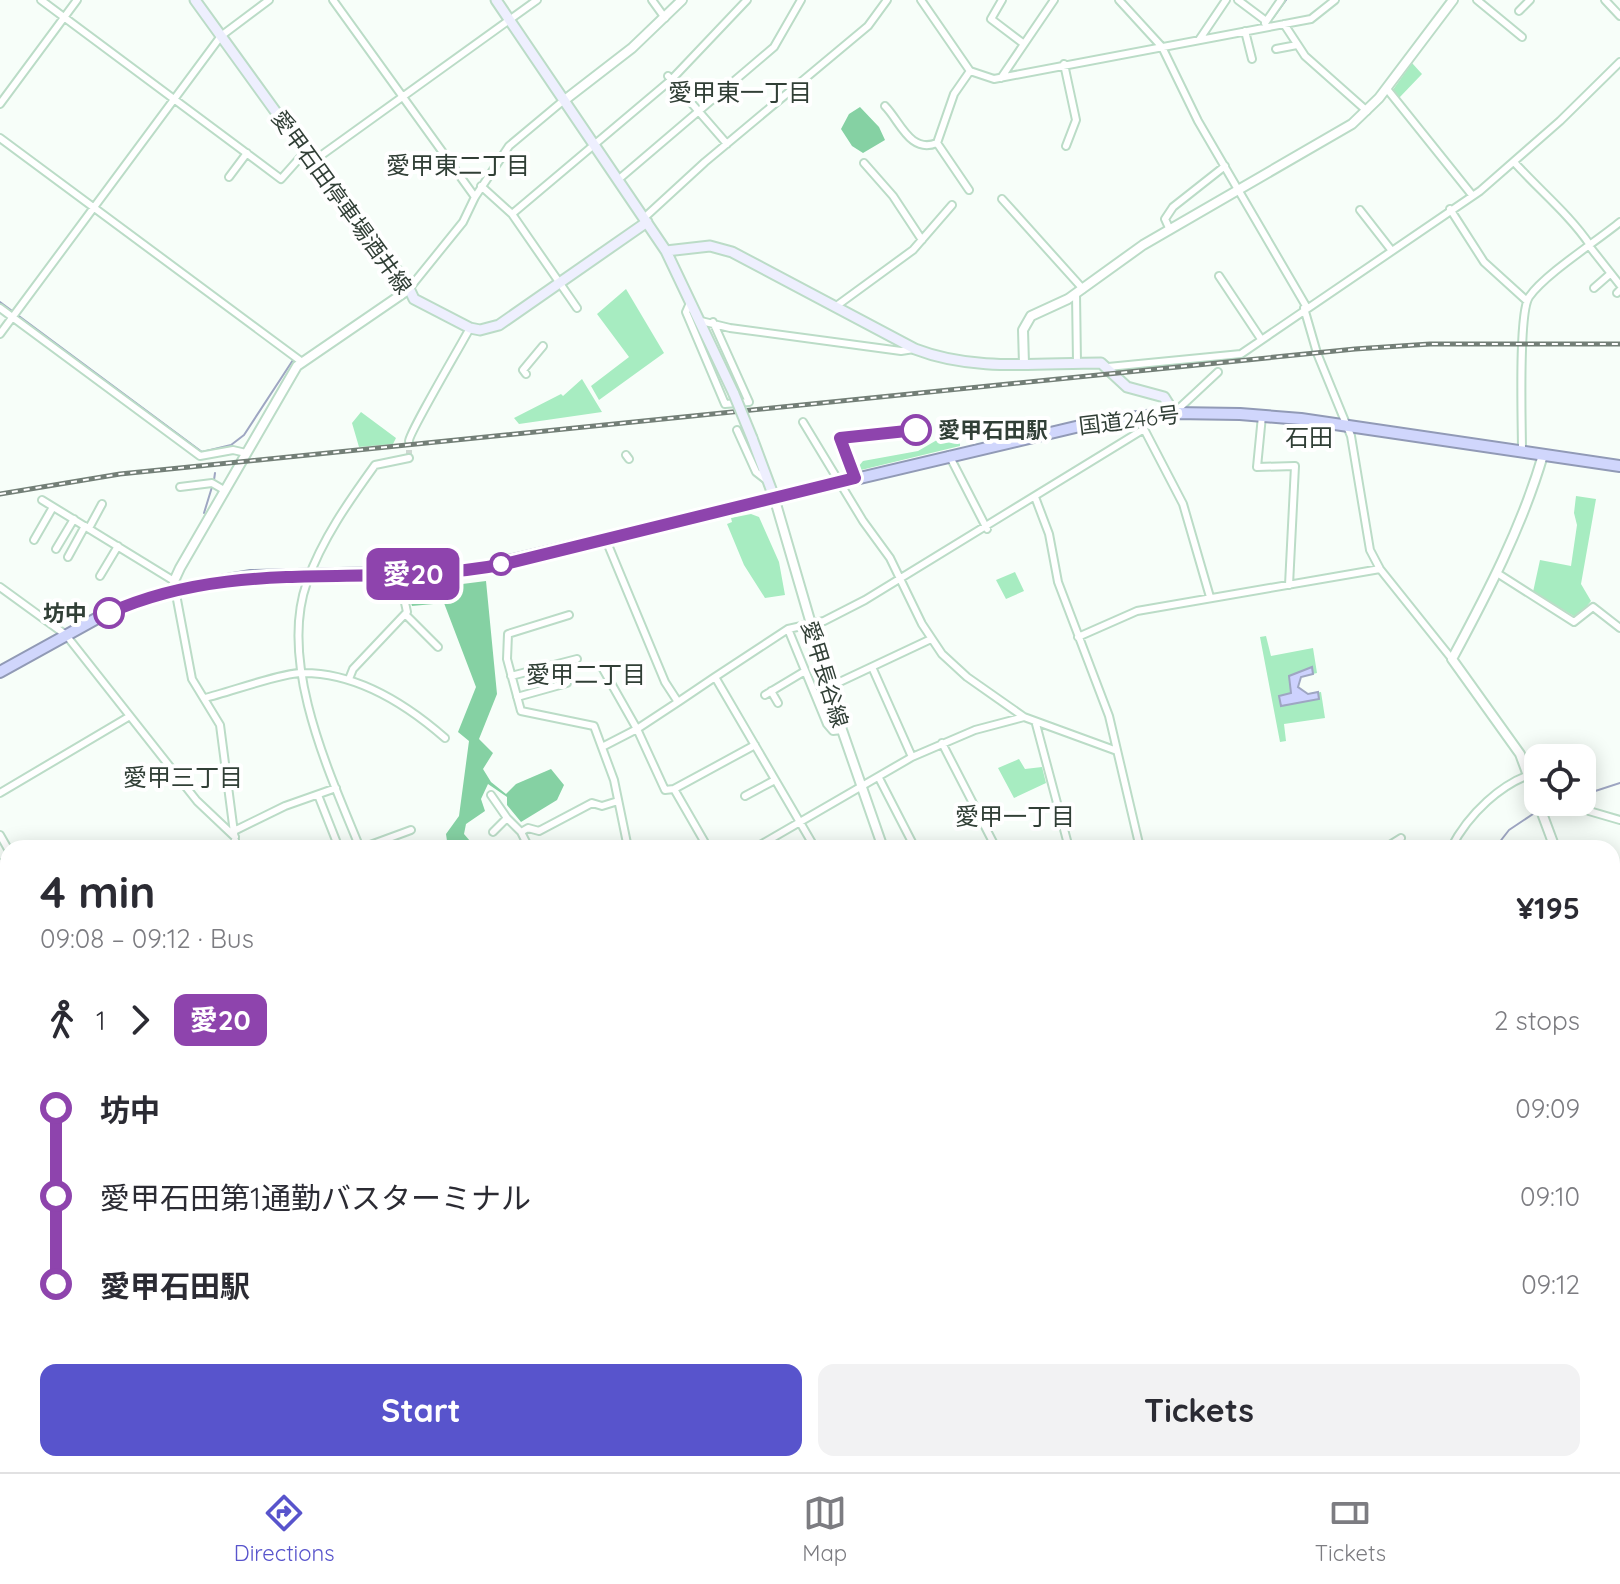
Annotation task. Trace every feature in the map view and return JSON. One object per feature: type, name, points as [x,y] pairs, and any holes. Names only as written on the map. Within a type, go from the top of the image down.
[{"type":"highway","name":"国道246号","points":[[0,672],[66,635],[174,585],[251,576],[399,575],[466,571],[606,540],[1052,430],[1143,416],[1174,413],[1262,416],[1620,466]]},
{"type":"main road","name":"愛甲石田停車場酒井線","points":[[195,0],[312,162],[406,282],[408,290],[419,302],[470,328]]},
{"type":"main road","points":[[496,0],[566,99],[666,251],[734,394],[774,497]]},
{"type":"main road","points":[[470,328],[480,330],[499,325],[646,220]]},
{"type":"main road","points":[[666,251],[710,246],[732,252],[915,349],[957,362],[1101,363],[1127,387],[1164,397],[1174,413]]},
{"type":"street","points":[[41,0],[284,179],[305,152]]},
{"type":"street","points":[[0,104],[77,0]]},
{"type":"street","points":[[0,334],[221,36],[269,0]]},
{"type":"street","points":[[333,0],[475,197]]},
{"type":"street","points":[[312,162],[537,0]]},
{"type":"street","points":[[652,0],[665,18]]},
{"type":"street","points":[[235,840],[220,725],[192,679],[174,585],[224,490],[302,362],[408,290],[453,236],[481,186],[509,146],[665,18],[682,0]]},
{"type":"street","points":[[512,214],[670,78],[747,0]]},
{"type":"street","points":[[619,179],[774,47],[801,0]]},
{"type":"street","points":[[646,220],[727,144],[868,26],[887,0]]},
{"type":"street","points":[[921,0],[970,71],[986,78],[1001,78],[1199,40],[1264,24],[1311,19],[1335,0]]},
{"type":"street","points":[[1002,0],[991,19],[1024,44]]},
{"type":"street","points":[[1001,78],[1054,0]]},
{"type":"street","points":[[1119,0],[1162,47],[1198,121],[1305,307],[1346,427],[1370,550],[1380,569],[1452,659],[1524,759]]},
{"type":"street","points":[[1199,40],[1226,0]]},
{"type":"street","points":[[1238,0],[1264,24]]},
{"type":"street","points":[[1264,24],[1281,0]]},
{"type":"street","points":[[1024,364],[1023,330],[1027,321],[1079,291],[1170,230],[1342,131],[1367,111],[1387,89],[1453,0]]},
{"type":"street","points":[[1477,0],[1506,18],[1522,37]]},
{"type":"street","points":[[1519,11],[1530,0]]},
{"type":"street","points":[[1605,0],[1620,16]]},
{"type":"street","points":[[1284,24],[1297,45],[1367,111]]},
{"type":"street","points":[[1245,31],[1252,59]]},
{"type":"street","points":[[1276,49],[1297,45]]},
{"type":"street","points":[[1108,367],[1241,354],[1305,307],[1356,278],[1472,195],[1514,162],[1620,62]]},
{"type":"street","points":[[1064,64],[1076,120],[1066,146]]},
{"type":"street","points":[[885,106],[913,142],[930,146],[937,143],[954,94],[970,71]]},
{"type":"street","points":[[670,78],[727,144]]},
{"type":"street","points":[[1387,89],[1472,195]]},
{"type":"street","points":[[0,138],[302,362]]},
{"type":"street","points":[[937,143],[969,190]]},
{"type":"street","points":[[229,177],[247,153]]},
{"type":"street","points":[[1514,162],[1558,211],[1573,221],[1619,289]]},
{"type":"street","points":[[864,163],[872,168],[922,240]]},
{"type":"street","points":[[1170,230],[1167,214],[1225,166]]},
{"type":"street","points":[[481,186],[512,214],[577,308]]},
{"type":"street","points":[[1002,199],[1079,291],[1077,363]]},
{"type":"street","points":[[835,307],[922,240],[952,205]]},
{"type":"street","points":[[1450,209],[1484,262],[1527,301]]},
{"type":"street","points":[[1360,210],[1392,251]]},
{"type":"street","points":[[1522,451],[1522,357],[1527,301],[1620,222]]},
{"type":"street","points":[[1596,283],[1610,274]]},
{"type":"street","points":[[1219,276],[1261,339]]},
{"type":"street","points":[[691,300],[686,312],[725,404],[749,402],[713,322]]},
{"type":"street","points":[[0,308],[200,456],[233,450],[246,453]]},
{"type":"street","points":[[701,321],[730,328],[915,349]]},
{"type":"street","points":[[409,441],[411,428],[435,394],[470,328]]},
{"type":"street","points":[[526,374],[523,370],[543,346]]},
{"type":"street","points":[[1174,413],[1218,372]]},
{"type":"street","points":[[1143,416],[1144,429],[1183,504],[1210,597]]},
{"type":"street","points":[[1262,416],[1257,467],[1295,466],[1289,585]]},
{"type":"street","points":[[803,422],[900,577],[931,639],[967,677],[1036,724],[1117,751]]},
{"type":"street","points":[[604,746],[637,729],[788,629],[810,625],[865,600],[987,529],[1144,429]]},
{"type":"street","points":[[737,430],[756,472],[768,481]]},
{"type":"street","points":[[949,455],[987,529]]},
{"type":"street","points":[[1452,659],[1497,573],[1532,493],[1543,455]]},
{"type":"street","points":[[358,840],[336,788],[299,673],[297,634],[309,576],[342,511],[375,465],[409,458]]},
{"type":"street","points":[[180,487],[212,483],[224,490]]},
{"type":"street","name":"愛甲長谷線","points":[[774,497],[860,789],[880,840]]},
{"type":"street","points":[[1035,497],[1049,534],[1058,582],[1109,716],[1138,840]]},
{"type":"street","points":[[42,500],[118,546],[174,585]]},
{"type":"street","points":[[27,527],[35,537],[53,507]]},
{"type":"street","points":[[68,557],[99,507]]},
{"type":"street","points":[[56,549],[74,519]]},
{"type":"street","points":[[606,540],[665,682],[678,702]]},
{"type":"street","points":[[100,576],[118,546]]},
{"type":"street","points":[[1078,637],[1137,611],[1380,569]]},
{"type":"street","points":[[1497,573],[1574,622],[1593,607],[1620,628]]},
{"type":"street","points":[[399,575],[406,615],[437,643]]},
{"type":"street","points":[[0,587],[66,635],[197,801],[234,834]]},
{"type":"street","points":[[349,679],[353,669],[406,615]]},
{"type":"street","points":[[569,615],[508,634],[507,659],[511,676],[520,710],[594,726],[604,746],[626,840]]},
{"type":"street","points":[[788,629],[827,724],[833,731],[842,730]]},
{"type":"street","points":[[829,687],[931,639]]},
{"type":"street","points":[[550,656],[552,665]]},
{"type":"street","points":[[511,676],[577,659]]},
{"type":"street","points":[[872,667],[912,757]]},
{"type":"street","points":[[603,669],[616,685],[665,790],[674,789],[755,745]]},
{"type":"street","points":[[778,703],[768,693],[805,671]]},
{"type":"street","points":[[205,698],[299,673],[349,679],[398,703],[445,738]]},
{"type":"street","points":[[715,677],[811,840]]},
{"type":"street","points":[[517,697],[567,683]]},
{"type":"street","points":[[0,793],[130,716]]},
{"type":"street","points":[[771,840],[912,757],[942,743],[1024,717]]},
{"type":"street","points":[[1036,724],[1067,840]]},
{"type":"street","points":[[942,743],[992,840]]},
{"type":"street","points":[[879,778],[911,840]]},
{"type":"street","points":[[1456,840],[1470,816],[1524,779]]},
{"type":"street","points":[[745,796],[775,780]]},
{"type":"street","points":[[234,834],[285,806],[336,788]]},
{"type":"street","points":[[674,789],[703,840]]},
{"type":"street","points":[[282,795],[285,806]]},
{"type":"street","points":[[318,795],[336,840]]},
{"type":"street","points":[[491,795],[525,840]]},
{"type":"street","points":[[521,832],[528,828],[539,831],[592,803],[602,806],[618,801]]},
{"type":"street","points":[[1596,813],[1620,820]]},
{"type":"street","points":[[1546,816],[1553,840]]},
{"type":"street","points":[[493,832],[507,818]]},
{"type":"street","points":[[383,840],[411,830]]},
{"type":"green space","points":[[1412,63],[1422,74],[1399,98],[1392,91]]},
{"type":"green space","points":[[860,107],[879,127],[885,140],[863,153],[852,146],[841,129],[849,114]]},
{"type":"green space","points":[[626,289],[664,353],[599,400],[591,386],[629,357],[597,314]]},
{"type":"green space","points":[[582,379],[602,412],[519,424],[514,418],[561,394],[563,396]]},
{"type":"green space","points":[[361,412],[396,438],[393,444],[359,447],[352,423]]},
{"type":"green space","points":[[949,433],[960,438],[960,446],[861,470],[858,467],[863,461],[918,451]]},
{"type":"green space","points":[[1576,496],[1596,499],[1581,584],[1591,601],[1577,618],[1533,592],[1540,560],[1571,566],[1577,525],[1574,513]]},
{"type":"green space","points":[[751,514],[759,517],[779,562],[785,595],[765,598],[744,565],[727,524],[732,522],[731,518]]},
{"type":"green space","points":[[1015,572],[1024,591],[1006,599],[996,580]]},
{"type":"green space","points":[[486,581],[497,694],[479,739],[493,753],[483,769],[491,782],[506,794],[516,784],[551,769],[564,785],[557,800],[521,822],[507,805],[507,797],[488,784],[481,799],[485,811],[466,824],[464,834],[469,840],[447,840],[446,834],[459,816],[469,741],[458,732],[476,687],[444,603],[412,606],[407,591]]},
{"type":"green space","points":[[1266,636],[1271,656],[1313,648],[1317,673],[1301,677],[1298,687],[1308,694],[1321,692],[1325,718],[1284,724],[1286,741],[1280,742],[1260,637]]},
{"type":"green space","points":[[1019,759],[1025,769],[1042,767],[1046,783],[1014,798],[998,768]]},
{"type":"water","points":[[1312,667],[1313,674],[1301,677],[1298,687],[1308,694],[1318,692],[1319,699],[1281,706],[1279,696],[1291,693],[1289,676]]},
{"type":"waterway","points":[[1273,18],[1286,0]]},
{"type":"waterway","points":[[0,302],[202,452],[231,445],[244,435],[293,360]]},
{"type":"waterway","points":[[214,480],[215,473]]},
{"type":"waterway","points":[[204,513],[212,487]]},
{"type":"waterway","points":[[1596,791],[1620,783]]},
{"type":"waterway","points":[[1501,840],[1509,830],[1530,816]]},
{"type":"tunnel","points":[[409,441],[409,458]]},
{"type":"railway","points":[[0,494],[120,474],[1355,349],[1430,344],[1620,344]]},
{"type":"bus line","name":"愛20","points":[[109,613],[154,594],[217,580],[251,576],[445,573],[505,564],[855,478],[840,438],[916,430]]},
{"type":"place","name":"愛甲石田駅","points":[[916,430]]},
{"type":"place","name":"坊中","points":[[109,613]]},
{"type":"district","name":"愛甲東一丁目","points":[[740,92]]},
{"type":"district","name":"愛甲東二丁目","points":[[458,165]]},
{"type":"district","name":"石田","points":[[1309,437]]},
{"type":"district","name":"愛甲二丁目","points":[[586,674]]},
{"type":"district","name":"愛甲三丁目","points":[[183,777]]},
{"type":"district","name":"愛甲一丁目","points":[[1015,816]]}]
